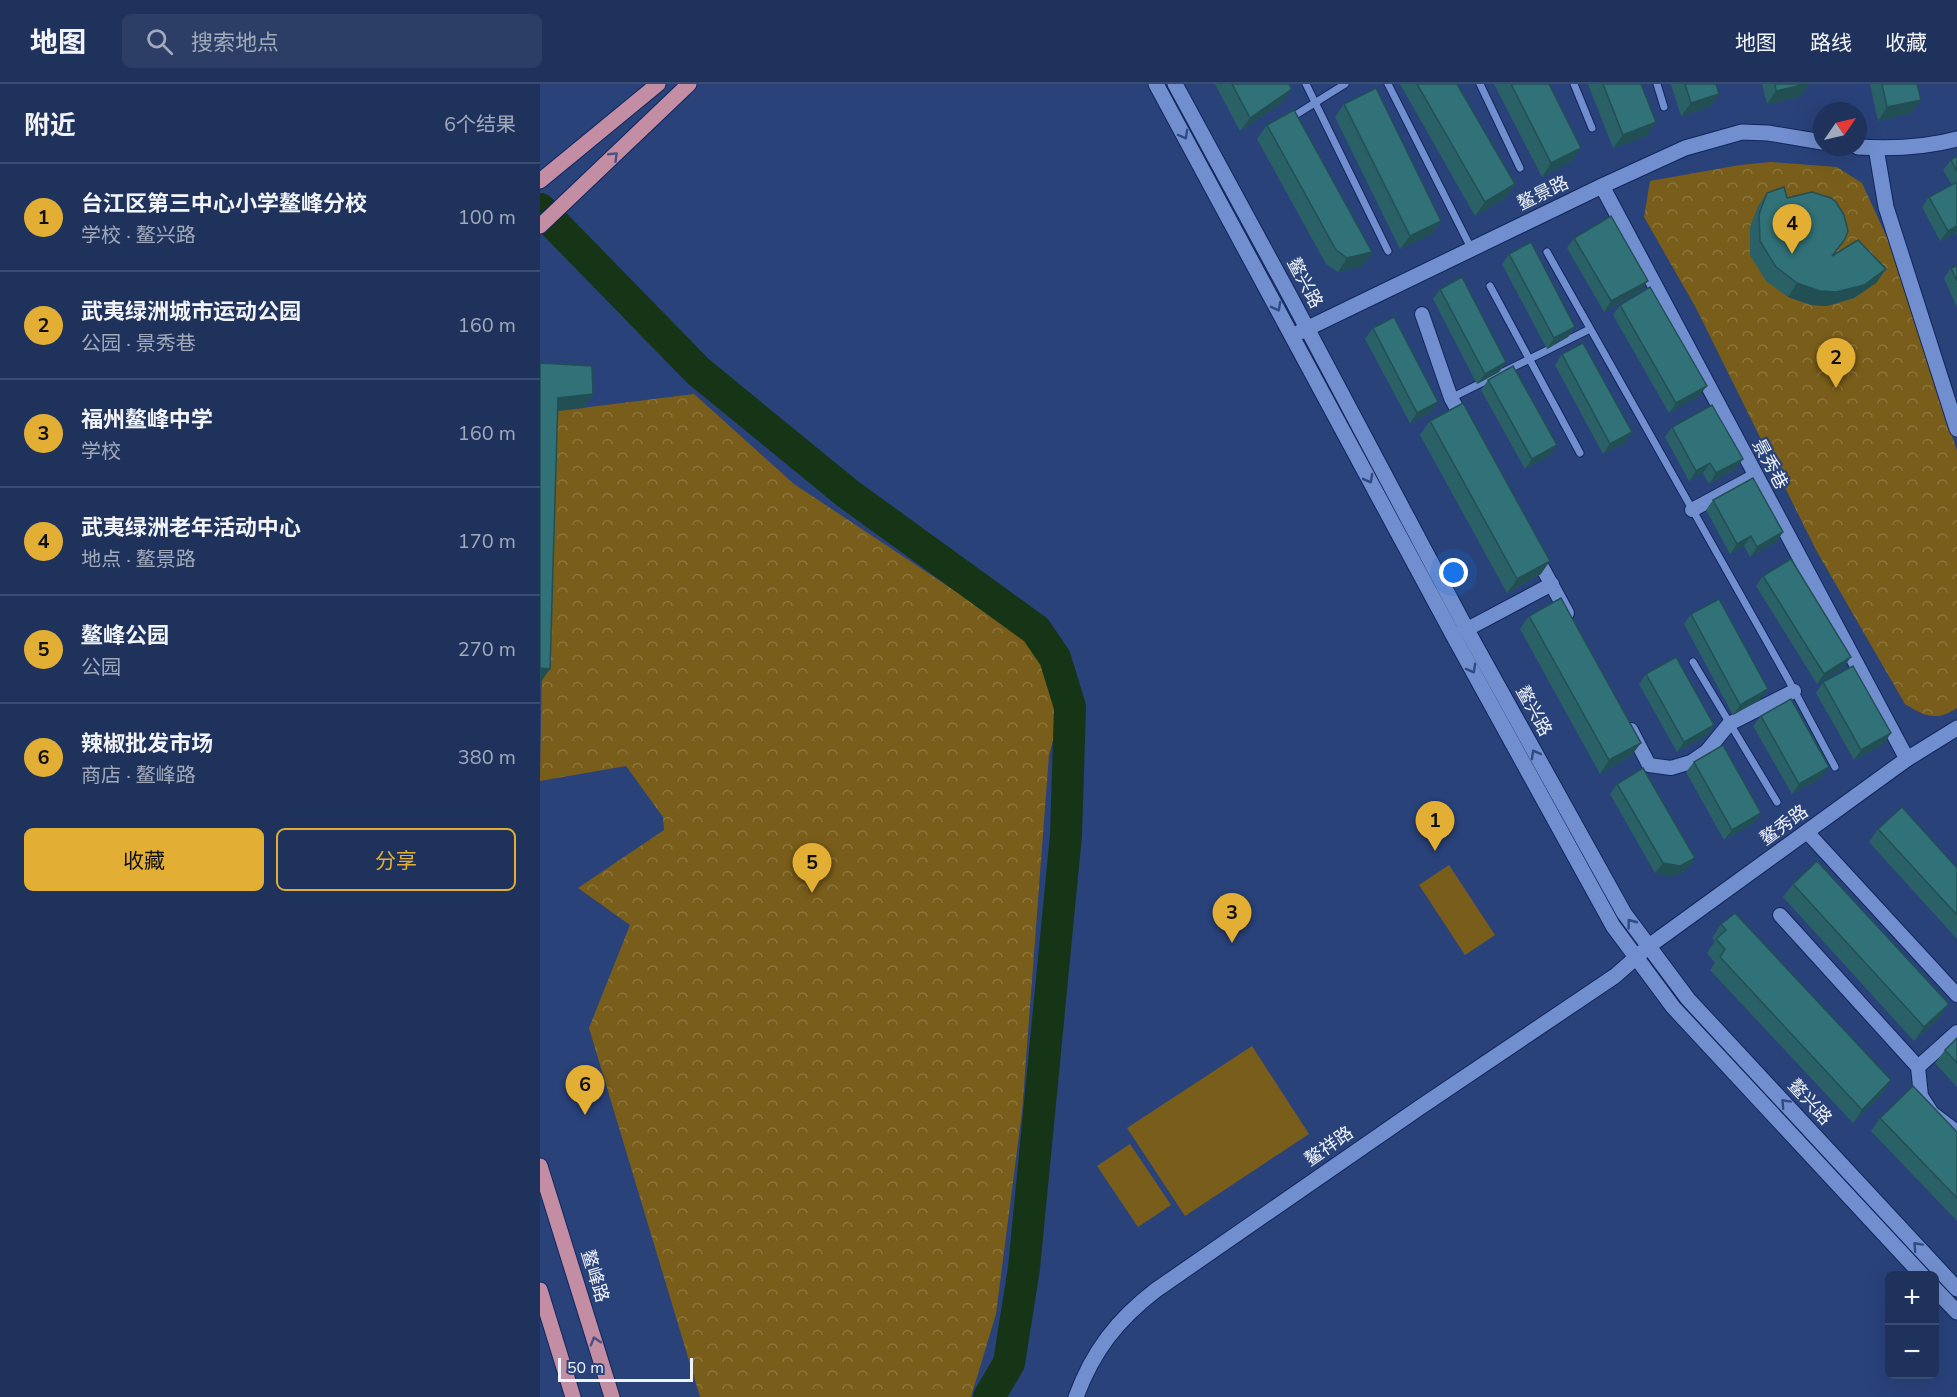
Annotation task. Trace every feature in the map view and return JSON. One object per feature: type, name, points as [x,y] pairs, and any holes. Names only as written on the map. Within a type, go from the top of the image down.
[{"type":"main road","points":[[545,177],[658,84]]},
{"type":"main road","points":[[540,226],[689,84]]},
{"type":"main road","name":"鳌兴路","points":[[1156,84],[1293,336],[1460,633],[1624,913],[1688,999],[1957,1289]]},
{"type":"main road","name":"鳌兴路","points":[[1175,84],[1307,329],[1460,633],[1613,926],[1673,1007],[1919,1271]]},
{"type":"main road","name":"鳌景路","points":[[1293,336],[1472,248],[1685,148],[1734,134],[1768,133],[1813,140]]},
{"type":"main road","points":[[1867,148],[1928,146],[1957,139]]},
{"type":"main road","points":[[1876,148],[1881,183],[1892,228],[1957,429]]},
{"type":"main road","name":"景秀巷","points":[[1602,186],[1907,759]]},
{"type":"main road","name":"鳌秀路","points":[[1636,957],[1907,759],[1957,728]]},
{"type":"main road","name":"鳌祥路","points":[[1076,1397],[1096,1353],[1116,1326],[1144,1300],[1419,1108],[1615,976],[1636,957]]},
{"type":"main road","name":"鳌峰路","points":[[540,1166],[612,1397]]},
{"type":"main road","points":[[540,1290],[573,1397]]},
{"type":"main road","points":[[1939,1292],[1957,1312]]},
{"type":"street","points":[[1422,314],[1451,398],[1473,439]]},
{"type":"street","points":[[1692,510],[1755,476]]},
{"type":"street","points":[[1529,543],[1573,624]]},
{"type":"street","points":[[1460,633],[1552,584]]},
{"type":"street","points":[[1622,715],[1649,765],[1664,768],[1682,766],[1707,750],[1729,724],[1794,691]]},
{"type":"street","points":[[1807,832],[1957,995]]},
{"type":"street","points":[[1780,915],[1918,1067],[1921,1096],[1932,1113],[1957,1132]]},
{"type":"street","points":[[1918,1067],[1957,1032]]},
{"type":"lane","points":[[1306,84],[1388,251]]},
{"type":"lane","points":[[1278,126],[1345,84]]},
{"type":"lane","points":[[1388,84],[1472,248]]},
{"type":"lane","points":[[1480,84],[1520,168]]},
{"type":"lane","points":[[1574,84],[1592,128]]},
{"type":"lane","points":[[1657,84],[1664,107]]},
{"type":"lane","points":[[1547,252],[1835,767]]},
{"type":"lane","points":[[1490,286],[1580,453]]},
{"type":"lane","points":[[1451,398],[1590,329]]},
{"type":"lane","points":[[1693,662],[1777,802]]},
{"type":"green space","points":[[1771,162],[1837,167],[1862,183],[1889,242],[1957,451],[1957,708],[1943,715],[1931,716],[1905,704],[1816,550],[1696,308],[1644,217],[1650,181],[1740,165]]},
{"type":"green space","points":[[694,394],[794,484],[1026,638],[1044,666],[1054,694],[1056,723],[1049,755],[1022,1112],[996,1314],[971,1397],[700,1397],[589,1028],[630,925],[578,888],[664,830],[663,817],[626,766],[540,781],[549,412]]},
{"type":"green space","points":[[1449,865],[1495,935],[1465,955],[1419,885]]},
{"type":"green space","points":[[1252,1046],[1309,1134],[1185,1216],[1127,1128]]},
{"type":"green space","points":[[1130,1144],[1171,1205],[1138,1227],[1097,1166]]},
{"type":"building","points":[[1232,84],[1289,84],[1292,89],[1250,118]]},
{"type":"building","points":[[1417,84],[1457,84],[1515,184],[1485,202]]},
{"type":"building","points":[[1511,84],[1549,84],[1581,148],[1551,163]]},
{"type":"building","points":[[1603,84],[1641,84],[1656,122],[1623,135]]},
{"type":"building","points":[[1685,84],[1716,84],[1719,94],[1691,103]]},
{"type":"building","points":[[1775,84],[1806,84],[1776,91]]},
{"type":"building","points":[[1882,84],[1917,84],[1921,100],[1887,107]]},
{"type":"building","points":[[1376,88],[1441,221],[1410,236],[1344,104]]},
{"type":"building","points":[[1294,110],[1372,252],[1347,258],[1336,250],[1267,125]]},
{"type":"building","points":[[1957,156],[1957,171],[1951,160]]},
{"type":"building","points":[[1957,182],[1957,226],[1948,231],[1929,197]]},
{"type":"building","points":[[1784,187],[1787,198],[1812,192],[1836,202],[1844,215],[1848,231],[1832,256],[1858,240],[1886,269],[1864,285],[1836,292],[1820,291],[1797,283],[1776,267],[1760,241],[1759,214],[1767,193]]},
{"type":"building","points":[[1611,216],[1648,281],[1611,301],[1574,238]]},
{"type":"building","points":[[1531,242],[1575,327],[1554,338],[1509,254]]},
{"type":"building","points":[[1957,266],[1957,281],[1951,268]]},
{"type":"building","points":[[1462,277],[1506,362],[1485,374],[1440,289]]},
{"type":"building","points":[[1650,287],[1707,386],[1676,403],[1620,305]]},
{"type":"building","points":[[1394,317],[1438,402],[1417,413],[1373,328]]},
{"type":"building","points":[[1583,343],[1632,432],[1610,444],[1562,354]]},
{"type":"building","points":[[540,363],[592,366],[593,394],[558,398],[550,669],[540,668]]},
{"type":"building","points":[[1513,366],[1557,445],[1532,459],[1488,380]]},
{"type":"building","points":[[1463,403],[1550,561],[1517,579],[1430,421]]},
{"type":"building","points":[[1712,405],[1743,459],[1716,473],[1710,463],[1696,471],[1672,427]]},
{"type":"building","points":[[1753,478],[1783,532],[1757,547],[1751,536],[1737,544],[1713,500]]},
{"type":"building","points":[[1791,559],[1851,657],[1824,674],[1763,576]]},
{"type":"building","points":[[1561,598],[1641,743],[1609,760],[1529,616]]},
{"type":"building","points":[[1719,599],[1768,689],[1740,705],[1691,614]]},
{"type":"building","points":[[1676,657],[1714,725],[1684,742],[1646,674]]},
{"type":"building","points":[[1853,666],[1891,733],[1861,750],[1823,682]]},
{"type":"building","points":[[1791,699],[1829,767],[1799,784],[1761,716]]},
{"type":"building","points":[[1723,745],[1761,813],[1732,830],[1694,762]]},
{"type":"building","points":[[1643,768],[1695,858],[1680,866],[1663,863],[1617,784]]},
{"type":"building","points":[[1902,807],[1957,868],[1957,915],[1878,829]]},
{"type":"building","points":[[1817,861],[1949,1004],[1924,1027],[1793,884]]},
{"type":"building","points":[[1735,913],[1891,1080],[1862,1110],[1720,957],[1725,949],[1716,939],[1726,930],[1721,924]]},
{"type":"building","points":[[1957,1038],[1957,1063],[1945,1050]]},
{"type":"building","points":[[1913,1086],[1957,1132],[1957,1198],[1880,1118]]},
{"type":"waterway","points":[[540,209],[698,371],[847,493],[1036,630],[1055,658],[1070,707],[1066,835],[1024,1268],[1009,1363],[989,1397]]},
{"type":"place","name":"武夷绿洲老年活动中心","points":[[1792,254]]},
{"type":"place","name":"武夷绿洲城市运动公园","points":[[1836,388]]},
{"type":"place","name":"台江区第三中心小学鳌峰分校","points":[[1435,851]]},
{"type":"place","name":"鳌峰公园","points":[[812,893]]},
{"type":"place","name":"福州鳌峰中学","points":[[1232,943]]},
{"type":"place","name":"辣椒批发市场","points":[[585,1115]]}]
